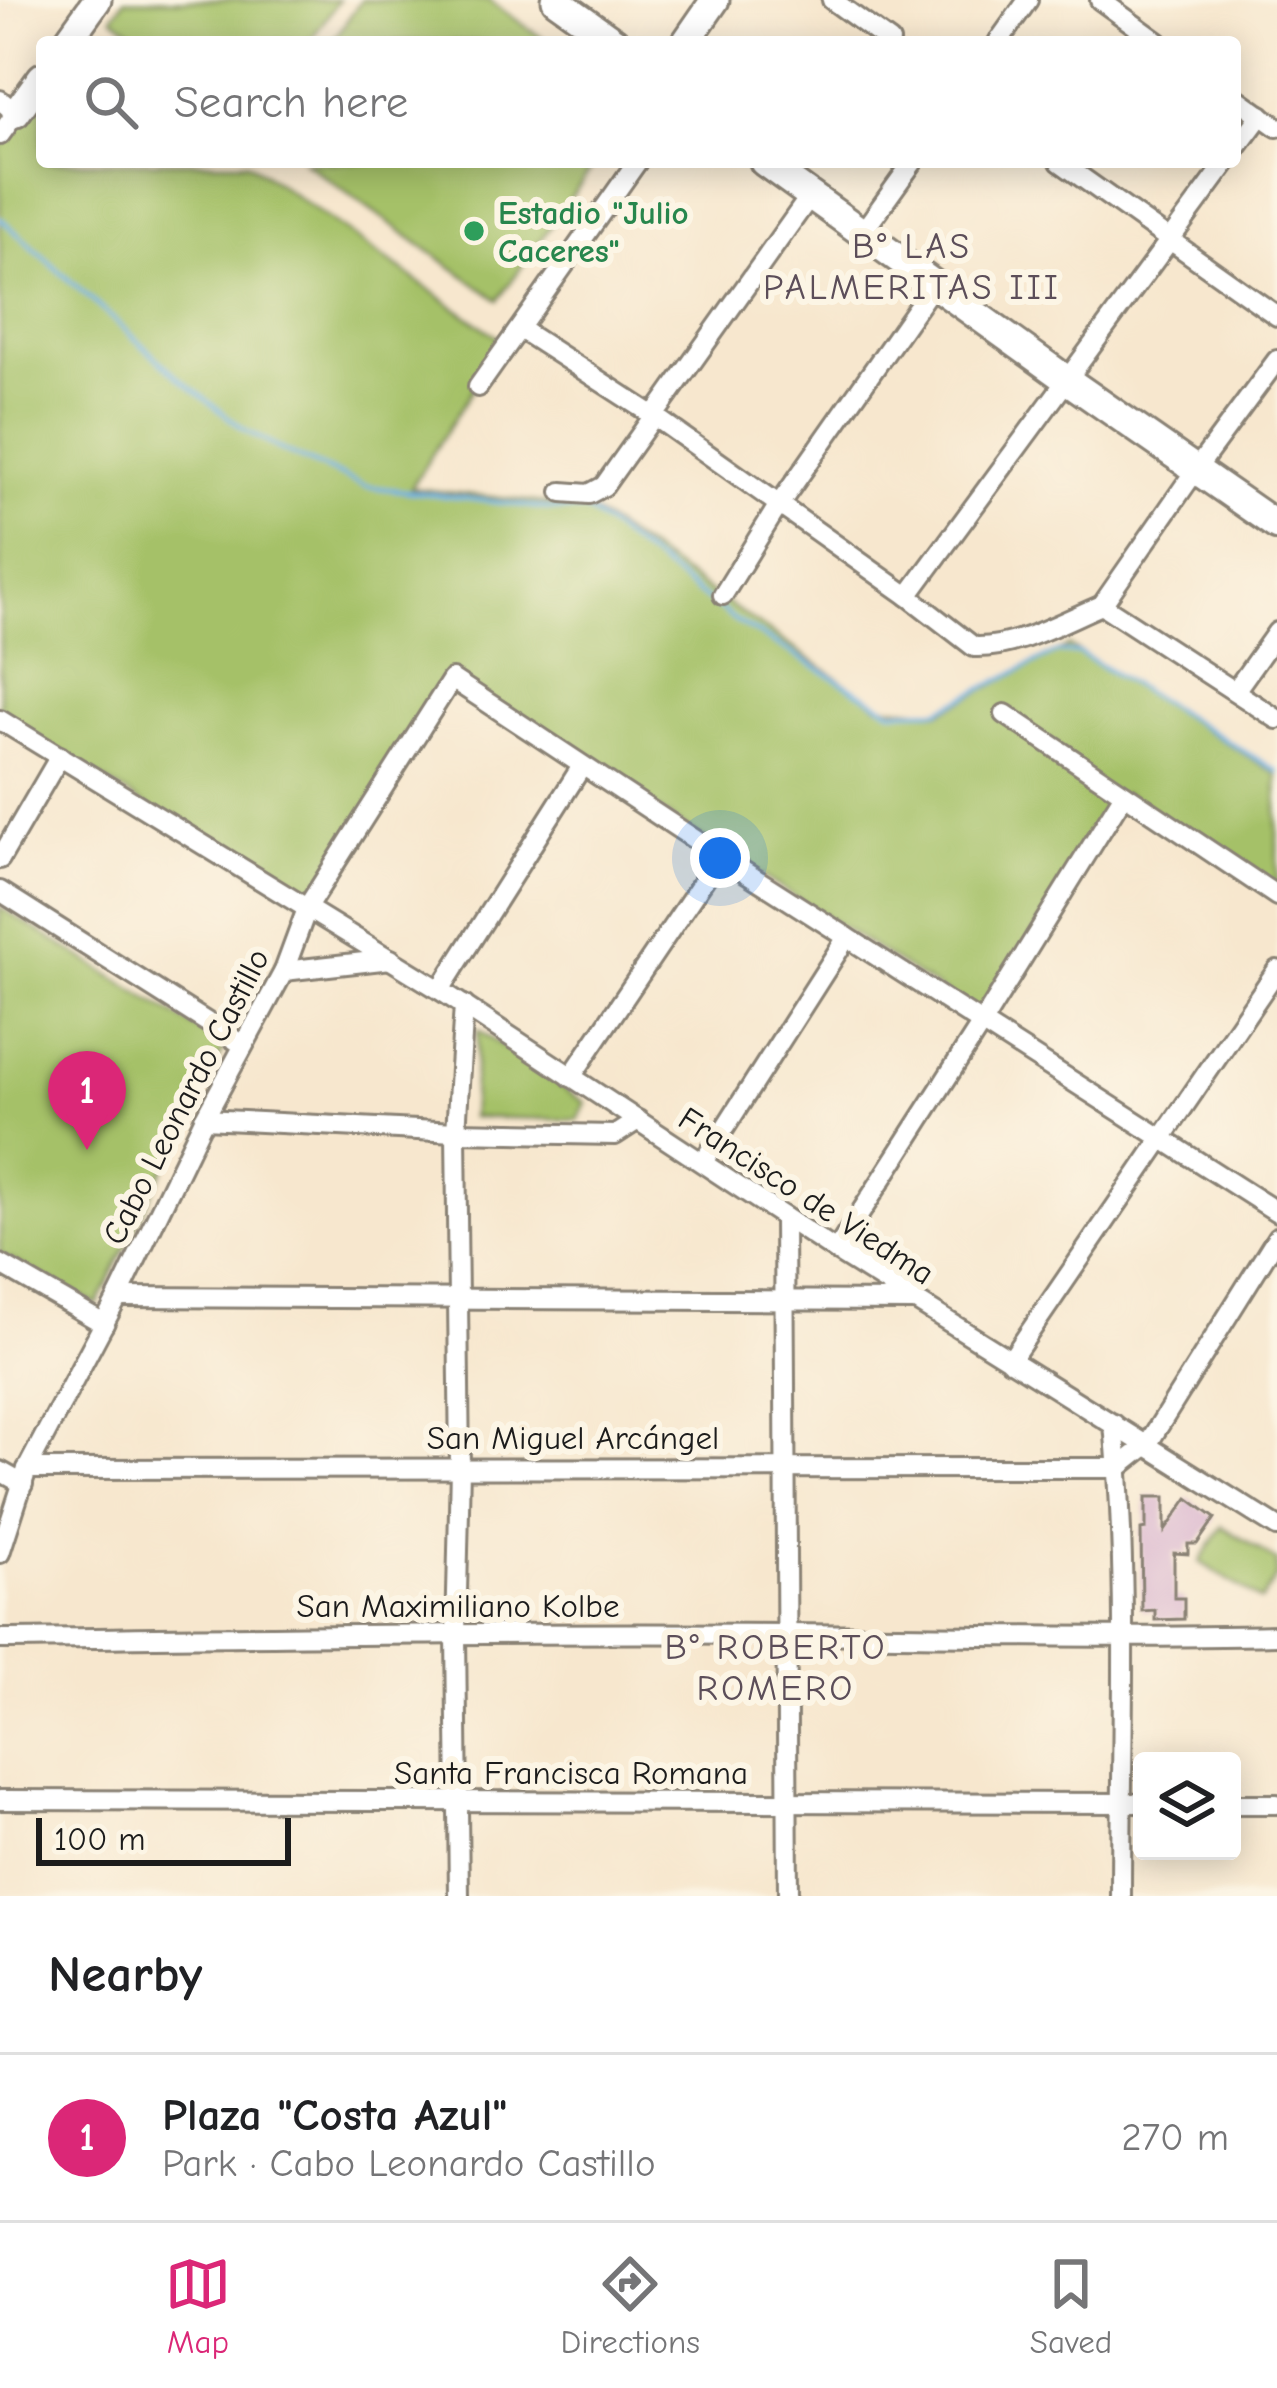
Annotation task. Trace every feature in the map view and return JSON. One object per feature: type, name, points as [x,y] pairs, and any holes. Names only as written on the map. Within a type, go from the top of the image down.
[{"type":"street","points":[[71,36],[97,0]]},
{"type":"street","points":[[556,0],[607,36]]},
{"type":"street","points":[[690,36],[716,0]]},
{"type":"street","points":[[832,0],[882,36]]},
{"type":"street","points":[[1002,36],[1028,0]]},
{"type":"street","points":[[1100,0],[1150,36]]},
{"type":"street","points":[[6,116],[36,84]]},
{"type":"street","points":[[1241,101],[1269,122],[1241,145]]},
{"type":"street","points":[[478,387],[633,168]]},
{"type":"street","points":[[772,168],[1277,526]]},
{"type":"street","points":[[862,233],[909,168]]},
{"type":"street","points":[[1069,168],[1277,316]]},
{"type":"street","points":[[908,596],[1222,168]]},
{"type":"street","points":[[562,492],[590,494],[604,486],[810,196]]},
{"type":"street","points":[[723,595],[778,506],[933,285]]},
{"type":"street","points":[[520,328],[654,416],[974,647],[987,648],[1102,605],[1277,360]]},
{"type":"street","points":[[1102,605],[1277,719]]},
{"type":"street","points":[[1235,691],[1277,632]]},
{"type":"street","name":"Cabo Leonardo Castillo","points":[[0,1553],[25,1476],[284,971],[308,906],[452,680],[582,766]]},
{"type":"street","points":[[1005,714],[1277,896]]},
{"type":"street","name":"Francisco de Viedma","points":[[0,720],[440,989],[836,1251],[1277,1526]]},
{"type":"street","points":[[0,860],[60,756]]},
{"type":"street","points":[[440,989],[582,766],[1277,1212]]},
{"type":"street","points":[[836,1251],[1124,794]]},
{"type":"street","points":[[572,1077],[720,856]]},
{"type":"street","points":[[0,891],[243,1045]]},
{"type":"street","points":[[703,1162],[848,937]]},
{"type":"street","points":[[284,971],[391,959]]},
{"type":"street","points":[[1010,1360],[1277,970]]},
{"type":"street","points":[[459,1896],[456,1132],[464,1005]]},
{"type":"street","points":[[204,1120],[615,1135],[638,1120]]},
{"type":"street","points":[[784,1217],[788,1896]]},
{"type":"street","points":[[1118,1468],[1148,1445],[1277,1238]]},
{"type":"street","points":[[0,1264],[104,1324]]},
{"type":"street","points":[[118,1297],[914,1301]]},
{"type":"street","points":[[1114,1424],[1121,1639],[1121,1896]]},
{"type":"street","name":"San Miguel Arcángel","points":[[25,1476],[460,1468],[1118,1468]]},
{"type":"street","points":[[0,1471],[25,1476]]},
{"type":"street","name":"San Maximiliano Kolbe","points":[[0,1639],[1277,1635]]},
{"type":"street","name":"Santa Francisca Romana","points":[[0,1800],[1133,1803]]},
{"type":"street","points":[[1241,1804],[1277,1804]]},
{"type":"green space","points":[[124,0],[339,0],[313,36],[139,36],[112,17]]},
{"type":"green space","points":[[361,0],[488,0],[539,36],[336,36]]},
{"type":"green space","points":[[36,98],[36,168],[256,168],[503,341],[411,488],[586,508],[878,705],[940,712],[1069,646],[1277,774],[1277,894],[1124,793],[981,1016],[452,678],[308,904],[0,717],[0,148]]},
{"type":"green space","name":"Estadio \"Julio Caceres\"","points":[[312,168],[592,168],[498,300]]},
{"type":"green space","points":[[0,907],[225,1046],[97,1305],[0,1254]]},
{"type":"green space","points":[[478,1030],[586,1103],[578,1120],[471,1117]]},
{"type":"green space","points":[[1222,1526],[1277,1561],[1277,1576],[1261,1601],[1200,1562]]},
{"type":"building","points":[[1146,1497],[1165,1497],[1165,1531],[1188,1498],[1215,1518],[1197,1544],[1188,1544],[1188,1554],[1174,1553],[1174,1598],[1184,1598],[1184,1619],[1155,1620],[1155,1610],[1142,1611],[1141,1530],[1146,1529]]},
{"type":"waterway","points":[[0,218],[180,379],[246,431],[286,452],[365,486],[587,511],[736,621],[892,711],[939,710],[1057,652],[1079,653],[1277,771]]},
{"type":"place","name":"Estadio \"Julio Caceres\"","points":[[474,231]]},
{"type":"place","name":"Plaza \"Costa Azul\"","points":[[87,1150]]},
{"type":"district","name":"B° LAS PALMERITAS III","points":[[912,266]]},
{"type":"district","name":"B° ROBERTO ROMERO","points":[[776,1666]]}]
